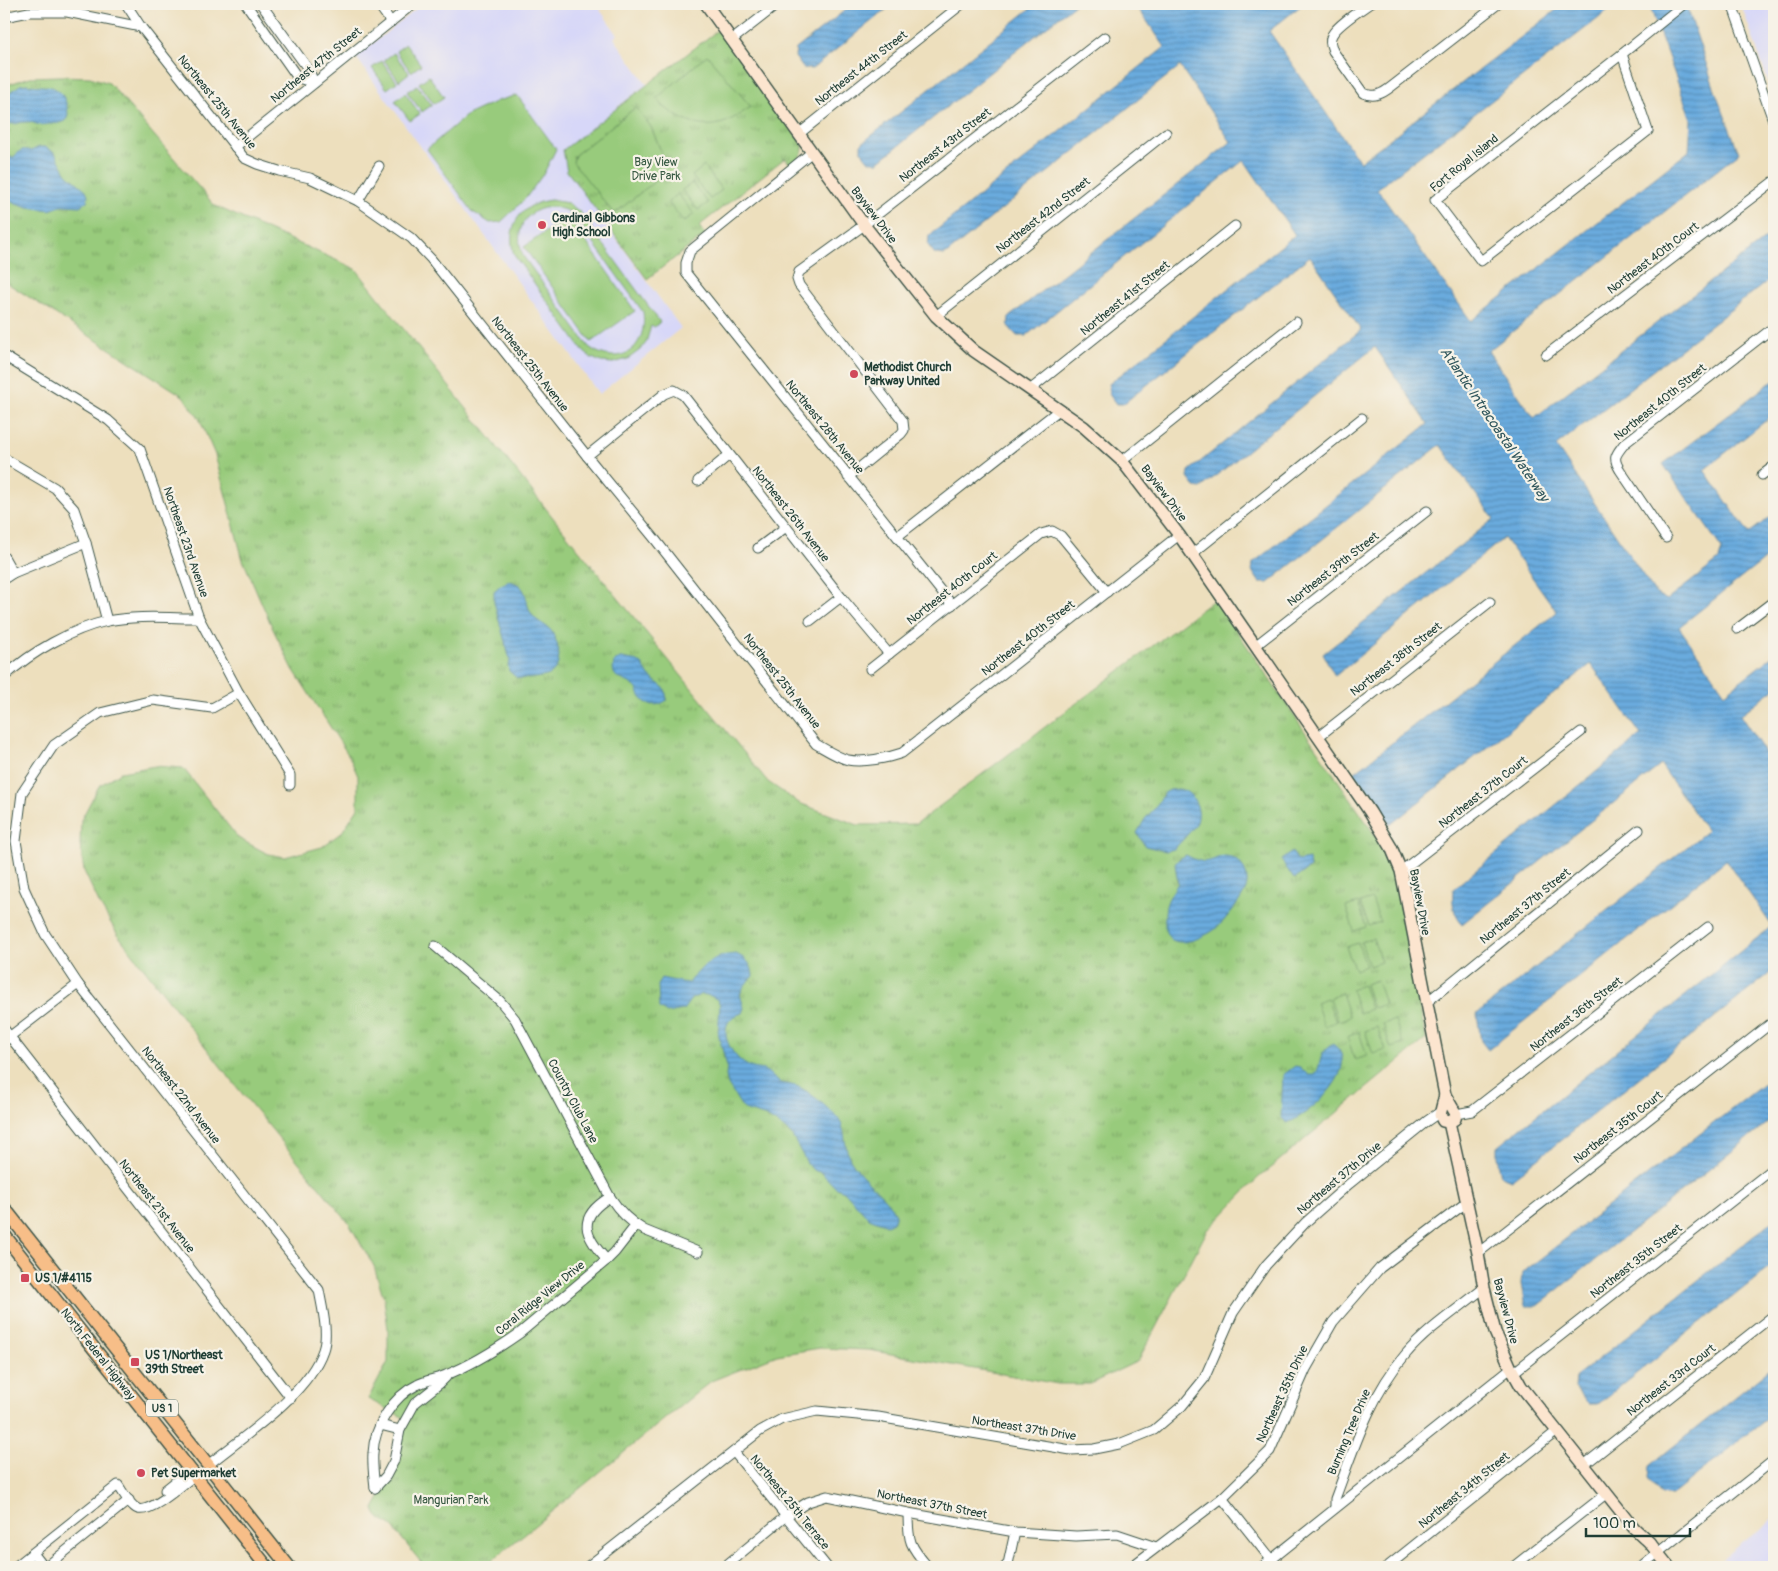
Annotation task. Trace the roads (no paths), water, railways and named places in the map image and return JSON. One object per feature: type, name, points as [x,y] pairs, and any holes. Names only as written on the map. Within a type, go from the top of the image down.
[{"type":"main road","name":"North Federal Highway","points":[[6,1213],[289,1567]]},
{"type":"main road","name":"North Federal Highway","points":[[4,1235],[268,1567]]},
{"type":"main road","points":[[110,1370],[139,1379]]},
{"type":"main road","points":[[180,1456],[201,1466],[208,1465]]},
{"type":"main road","points":[[225,1514],[237,1517],[277,1567]]},
{"type":"street","name":"Northeast 25th Avenue","points":[[126,4],[141,27],[244,158],[256,164],[310,178],[358,201],[412,238],[431,259],[586,456],[654,538],[816,744],[847,760],[891,757]]},
{"type":"street","points":[[246,4],[298,78],[314,83]]},
{"type":"street","points":[[261,4],[309,70],[314,83]]},
{"type":"street","points":[[378,4],[391,22]]},
{"type":"street","name":"Northeast 47th Street","points":[[235,147],[413,4]]},
{"type":"street","name":"Bayview Drive","points":[[706,4],[864,224],[936,316],[974,351],[1084,427],[1122,461],[1192,554],[1370,812],[1391,847],[1401,871],[1445,1095],[1447,1114],[1495,1332],[1512,1371],[1557,1432],[1655,1555],[1669,1567]]},
{"type":"street","points":[[732,40],[778,4]]},
{"type":"street","name":"Northeast 44th Street","points":[[800,133],[962,4]]},
{"type":"street","points":[[1369,4],[1336,29],[1330,43],[1363,93],[1369,95],[1376,95],[1391,87],[1498,4]]},
{"type":"street","points":[[1622,54],[1684,4]]},
{"type":"street","points":[[1732,4],[1774,123]]},
{"type":"street","points":[[4,17],[29,12],[67,12],[141,27]]},
{"type":"street","name":"Northeast 43rd Street","points":[[848,477],[901,434],[904,425],[901,416],[799,284],[796,279],[800,272],[1105,37]]},
{"type":"street","name":"Fort Royal Island","points":[[1622,54],[1648,131],[1481,261],[1435,200],[1622,54]]},
{"type":"street","name":"Northeast 42nd Street","points":[[936,316],[1166,134]]},
{"type":"street","name":"Northeast 28th Avenue","points":[[812,152],[690,251],[686,263],[686,273],[952,605]]},
{"type":"street","points":[[358,201],[379,166]]},
{"type":"street","name":"Northeast 40th Court","points":[[1546,355],[1774,181]]},
{"type":"street","name":"Northeast 41st Street","points":[[1031,389],[1235,226]]},
{"type":"street","points":[[1122,461],[1296,322]]},
{"type":"street","name":"Northeast 40th Street","points":[[1666,538],[1620,470],[1616,462],[1616,455],[1624,444],[1774,327]]},
{"type":"street","name":"Northeast 23rd Avenue","points":[[4,356],[108,420],[140,449],[199,618],[239,694],[290,775],[290,785]]},
{"type":"street","name":"Northeast 26th Avenue","points":[[586,456],[664,394],[674,390],[683,395],[841,597],[889,654]]},
{"type":"street","points":[[898,536],[1059,410]]},
{"type":"street","points":[[1192,554],[1362,418]]},
{"type":"street","points":[[698,481],[729,455]]},
{"type":"street","points":[[4,458],[55,488],[74,509],[86,543],[107,621]]},
{"type":"street","points":[[1762,475],[1774,466]]},
{"type":"street","name":"Northeast 39th Street","points":[[1255,646],[1427,511]]},
{"type":"street","points":[[758,548],[786,527]]},
{"type":"street","name":"Northeast 40th Court","points":[[870,669],[1041,534],[1052,531],[1060,536],[1107,592]]},
{"type":"street","name":"Northeast 40th Street","points":[[891,757],[902,753],[1178,535]]},
{"type":"street","points":[[4,579],[13,572],[86,543]]},
{"type":"street","points":[[4,557],[13,572]]},
{"type":"street","points":[[810,621],[841,597]]},
{"type":"street","points":[[1737,629],[1774,601]]},
{"type":"street","name":"Northeast 38th Street","points":[[1318,737],[1490,602]]},
{"type":"street","points":[[4,676],[38,650],[74,633],[107,621],[144,617],[199,618]]},
{"type":"street","name":"Northeast 22nd Avenue","points":[[239,694],[212,708],[153,700],[100,713],[54,745],[22,793],[16,842],[24,888],[45,934],[78,984],[319,1290],[325,1321],[324,1349],[310,1377],[291,1398]]},
{"type":"street","name":"Northeast 37th Court","points":[[1401,871],[1581,732]]},
{"type":"street","name":"Northeast 37th Street","points":[[1427,1002],[1639,830]]},
{"type":"street","name":"Northeast 36th Street","points":[[1447,1114],[1472,1111],[1708,927]]},
{"type":"street","name":"Country Club Lane","points":[[435,946],[500,1001],[515,1019],[610,1197],[619,1209],[636,1225],[698,1252]]},
{"type":"street","points":[[5,1036],[78,984]]},
{"type":"street","name":"Northeast 35th Court","points":[[1478,1253],[1774,1021]]},
{"type":"street","name":"Northeast 21st Avenue","points":[[5,1036],[291,1398]]},
{"type":"street","name":"Northeast 37th Drive","points":[[587,1567],[760,1431],[782,1419],[818,1411],[878,1416],[1071,1450],[1094,1449],[1118,1444],[1154,1430],[1182,1406],[1204,1379],[1234,1314],[1266,1265],[1306,1222],[1348,1184],[1423,1125],[1447,1114]]},
{"type":"street","name":"Northeast 35th Street","points":[[1262,1567],[1274,1564],[1335,1508],[1774,1168]]},
{"type":"street","points":[[607,1260],[592,1242],[587,1227],[592,1211],[610,1197]]},
{"type":"street","name":"Northeast 35th Drive","points":[[1131,1567],[1222,1498],[1270,1451],[1306,1369],[1333,1322],[1380,1268],[1467,1202]]},
{"type":"street","name":"Coral Ridge View Drive","points":[[448,1375],[415,1403],[400,1430],[394,1462],[386,1476],[375,1488],[373,1452],[380,1425],[398,1397],[416,1385],[448,1375],[506,1343],[520,1333],[616,1252],[636,1225]]},
{"type":"street","name":"Burning Tree Drive","points":[[1335,1508],[1335,1499],[1360,1432],[1371,1405],[1386,1380],[1406,1354],[1428,1333],[1484,1288]]},
{"type":"street","name":"Northeast 33rd Court","points":[[1584,1465],[1774,1315]]},
{"type":"street","points":[[208,1465],[291,1398]]},
{"type":"street","points":[[380,1425],[400,1430]]},
{"type":"street","name":"Northeast 34th Street","points":[[1387,1567],[1557,1432]]},
{"type":"street","name":"Northeast 25th Terrace","points":[[734,1452],[827,1567]]},
{"type":"street","points":[[1640,1567],[1774,1460]]},
{"type":"street","points":[[15,1567],[118,1485],[134,1506],[139,1509],[146,1508],[153,1500],[192,1473]]},
{"type":"street","points":[[1513,1567],[1606,1493]]},
{"type":"street","name":"Northeast 37th Street","points":[[726,1567],[786,1516],[808,1502],[827,1496],[1015,1532],[1076,1536],[1117,1534],[1156,1547]]},
{"type":"street","points":[[1222,1498],[1274,1564]]},
{"type":"street","points":[[33,1553],[45,1567],[130,1500]]},
{"type":"street","points":[[908,1513],[908,1536],[914,1550],[928,1567]]},
{"type":"street","points":[[1005,1567],[1008,1564],[1015,1532]]},
{"type":"street","name":"Bayview Drive","points":[[1655,1555],[1659,1567]]},
{"type":"water","points":[[853,4],[893,4],[812,69],[803,68],[795,57],[796,49]]},
{"type":"water","points":[[1036,4],[1075,4],[877,163],[869,161],[861,151],[861,144]]},
{"type":"water","name":"Atlantic Intracoastal Waterway","points":[[1135,4],[1303,4],[1269,31],[1360,162],[1564,4],[1617,4],[1377,189],[1471,321],[1689,151],[1691,119],[1649,4],[1686,4],[1716,93],[1739,153],[1488,351],[1534,418],[1769,236],[1774,241],[1774,276],[1556,446],[1655,593],[1667,600],[1719,560],[1722,549],[1663,464],[1774,380],[1774,414],[1704,470],[1749,533],[1774,514],[1774,552],[1679,627],[1725,693],[1774,655],[1774,689],[1740,715],[1774,766],[1774,970],[1511,1180],[1501,1176],[1497,1147],[1772,926],[1726,860],[1488,1050],[1481,1041],[1477,1014],[1707,831],[1661,765],[1462,924],[1459,920],[1454,908],[1453,889],[1641,735],[1591,664],[1390,825],[1354,773],[1557,612],[1504,538],[1335,676],[1323,654],[1494,519],[1440,445],[1268,583],[1260,583],[1252,571],[1253,563],[1428,424],[1375,347],[1201,488],[1195,487],[1188,478],[1189,471],[1361,330],[1310,256],[1123,404],[1116,404],[1109,394],[1109,384],[1295,235],[1244,160],[1026,336],[1017,336],[1008,326],[1009,317],[1231,142],[1180,66],[945,255],[935,254],[928,245],[929,236],[1165,47]]},
{"type":"water","points":[[20,85],[51,87],[60,92],[66,103],[68,114],[66,120],[60,123],[42,125],[28,122],[10,124],[4,121],[4,97]]},
{"type":"water","points":[[39,147],[45,147],[55,153],[67,174],[86,190],[88,195],[87,201],[80,206],[63,205],[50,210],[28,207],[4,199],[4,158],[14,157],[21,150],[31,151]]},
{"type":"water","points":[[509,581],[521,587],[533,616],[551,631],[555,639],[559,655],[557,666],[551,674],[534,678],[517,678],[509,671],[508,665],[510,660],[494,602],[494,591]]},
{"type":"water","points":[[621,658],[642,664],[649,676],[665,689],[667,700],[656,705],[649,704],[643,700],[634,686],[618,678],[613,668],[614,662]]},
{"type":"water","points":[[1178,789],[1188,793],[1195,801],[1198,811],[1196,824],[1174,849],[1166,851],[1145,846],[1137,833],[1145,819],[1155,808],[1164,793]]},
{"type":"water","points":[[1292,852],[1298,861],[1309,859],[1310,868],[1294,879],[1281,860]]},
{"type":"water","points":[[1186,855],[1205,862],[1226,856],[1231,857],[1243,867],[1247,877],[1247,884],[1239,902],[1214,930],[1192,940],[1177,942],[1167,934],[1165,913],[1169,899],[1178,883],[1175,864]]},
{"type":"water","points":[[736,954],[748,962],[753,976],[740,994],[744,1008],[742,1013],[732,1018],[728,1023],[726,1034],[729,1045],[743,1063],[764,1070],[779,1082],[806,1091],[836,1116],[842,1125],[850,1159],[861,1174],[891,1206],[896,1214],[893,1222],[887,1225],[869,1218],[844,1191],[835,1187],[822,1173],[813,1170],[791,1134],[767,1117],[747,1111],[742,1107],[728,1085],[726,1076],[727,1066],[718,1034],[720,1005],[718,1000],[702,994],[691,999],[683,1010],[667,1013],[659,1008],[658,983],[661,978],[689,983],[709,962]]},
{"type":"water","points":[[1333,1044],[1341,1054],[1342,1065],[1338,1077],[1320,1101],[1308,1111],[1287,1123],[1281,1117],[1283,1075],[1295,1066],[1300,1067],[1308,1075],[1315,1075],[1322,1054]]},
{"type":"water","points":[[1774,1076],[1774,1118],[1537,1306],[1525,1306],[1521,1284],[1522,1273]]},
{"type":"water","points":[[1774,1220],[1774,1264],[1598,1404],[1588,1404],[1575,1388],[1576,1377]]},
{"type":"water","points":[[1774,1366],[1774,1413],[1671,1496],[1661,1494],[1648,1478],[1649,1466]]},
{"type":"place","name":"Cardinal Gibbons High School","points":[[542,225]]},
{"type":"place","name":"Methodist Church Parkway United","points":[[854,374]]},
{"type":"place","name":"US 1/#4115","points":[[25,1278]]},
{"type":"place","name":"US 1/Northeast 39th Street","points":[[135,1362]]},
{"type":"place","name":"Pet Supermarket","points":[[141,1473]]},
{"type":"park label","name":"Bay View Drive Park","points":[[656,169]]},
{"type":"park label","name":"Mangurian Park","points":[[451,1500]]}]
